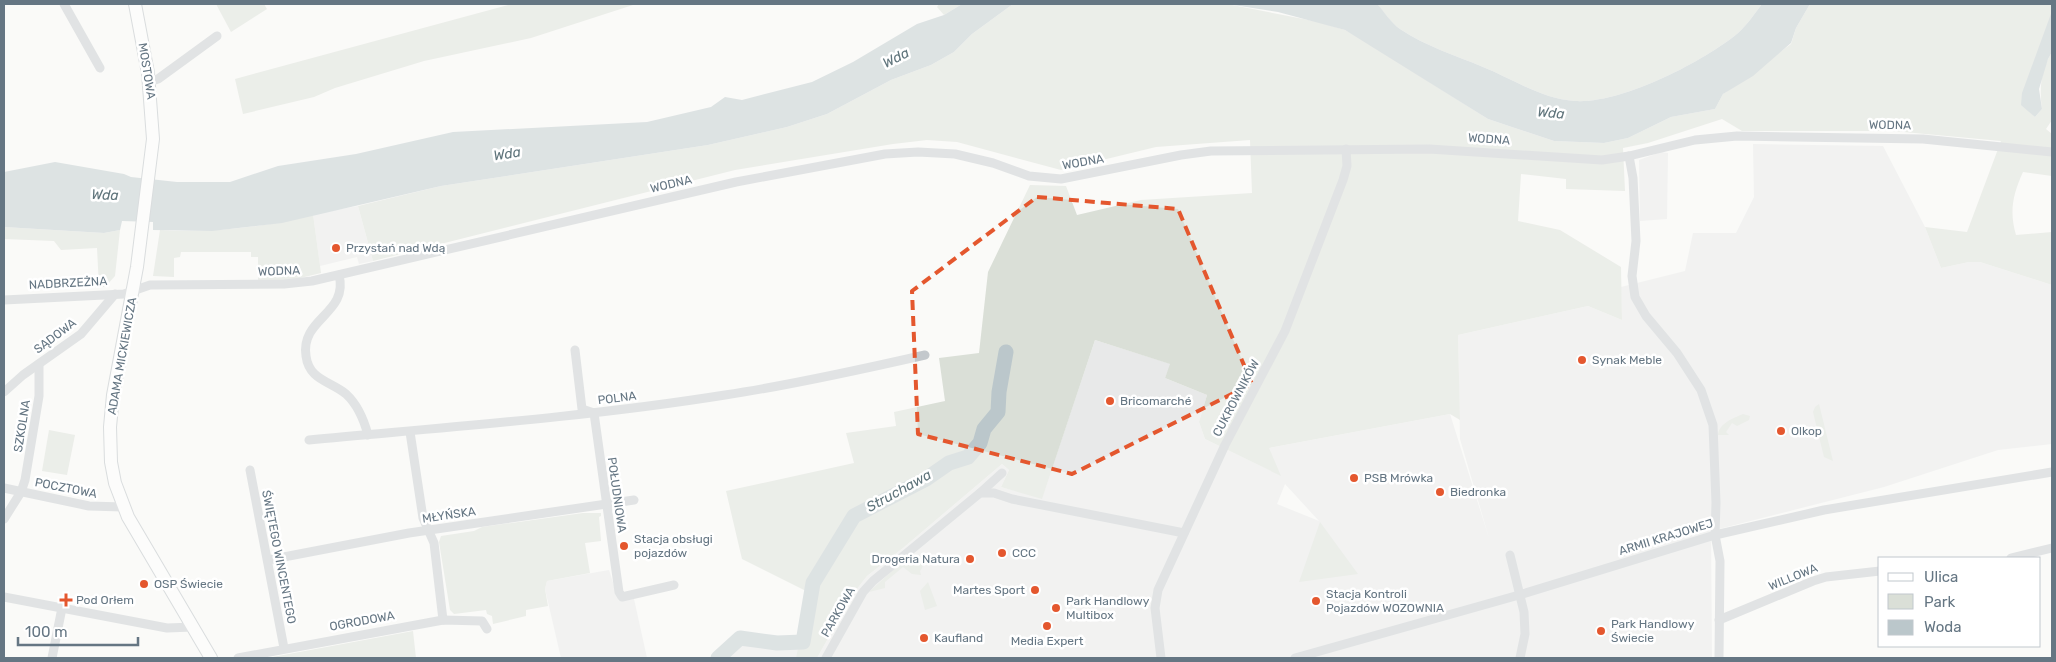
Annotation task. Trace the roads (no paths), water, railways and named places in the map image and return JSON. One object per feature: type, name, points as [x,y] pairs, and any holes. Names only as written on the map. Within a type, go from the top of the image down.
[{"type":"street","points":[[64,4],[100,68]]},
{"type":"street","name":"MOSTOWA","points":[[135,4],[150,82],[153,139],[140,240]]},
{"type":"street","points":[[150,82],[158,79],[217,36]]},
{"type":"street","name":"WODNA","points":[[133,292],[150,285],[284,284],[339,275],[736,182],[897,153],[939,152],[955,154],[993,163],[1029,176],[1062,179],[1197,152],[1460,150],[1602,160],[1629,156],[1695,140],[1746,136],[1931,139],[2052,152]]},
{"type":"street","name":"CUKROWNIKÓW","points":[[1161,658],[1156,598],[1184,533],[1226,445],[1290,320],[1343,180],[1347,166],[1346,150]]},
{"type":"street","points":[[1629,156],[1633,178],[1636,241],[1633,290],[1646,316],[1677,353],[1701,390],[1710,411],[1714,443],[1715,536],[1720,561],[1719,658]]},
{"type":"street","name":"ADAMA MICKIEWICZA","points":[[140,240],[133,292],[113,395],[110,427],[111,462],[115,483],[123,507],[211,658]]},
{"type":"street","points":[[339,275],[341,288],[339,299],[310,331],[305,350],[306,359],[310,370],[318,379],[345,394],[356,406],[368,435]]},
{"type":"street","name":"NADBRZEŻNA","points":[[4,300],[133,292]]},
{"type":"street","name":"SĄDOWA","points":[[4,392],[81,334],[115,294]]},
{"type":"street","points":[[574,350],[582,409],[594,413]]},
{"type":"street","name":"POLNA","points":[[309,440],[410,432],[594,413],[741,393],[925,355]]},
{"type":"street","name":"SZKOLNA","points":[[21,492],[36,417],[40,378],[39,364]]},
{"type":"street","name":"POŁUDNIOWA","points":[[594,413],[619,592],[622,597],[674,585]]},
{"type":"street","points":[[410,432],[423,518],[430,530],[435,552],[443,620]]},
{"type":"street","name":"ŚWIĘTEGO WINCENTEGO","points":[[250,470],[284,648]]},
{"type":"street","name":"ARMII KRAJOWEJ","points":[[1295,658],[1519,595],[1715,536],[1824,510],[2052,472]]},
{"type":"street","name":"PARKOWA","points":[[826,658],[863,592],[873,581],[922,542],[1002,473]]},
{"type":"street","name":"POCZTOWA","points":[[4,488],[89,506],[123,507]]},
{"type":"street","points":[[4,519],[21,492]]},
{"type":"street","points":[[980,493],[994,494],[1184,533]]},
{"type":"street","name":"MŁYŃSKA","points":[[268,560],[430,530],[634,500]]},
{"type":"street","points":[[2015,557],[2052,548]]},
{"type":"street","points":[[1510,555],[1525,623],[1520,658]]},
{"type":"street","name":"WILLOWA","points":[[1720,620],[1813,581],[1826,577],[1878,571]]},
{"type":"street","points":[[4,597],[167,628],[193,627]]},
{"type":"street","points":[[52,658],[62,608]]},
{"type":"street","name":"OGRODOWA","points":[[238,658],[443,620],[482,621],[487,629]]},
{"type":"water","name":"Wda","points":[[962,4],[1013,4],[972,34],[954,52],[931,65],[891,80],[827,114],[787,127],[708,145],[441,186],[282,223],[212,231],[153,230],[153,222],[122,221],[120,230],[104,233],[4,227],[4,172],[55,162],[124,174],[131,177],[177,182],[230,182],[278,166],[356,154],[453,132],[647,122],[711,107],[725,97],[742,100],[812,82],[853,62],[917,24],[944,15]]},
{"type":"water","name":"Wda","points":[[1227,4],[1377,4],[1397,26],[1410,35],[1440,50],[1539,93],[1575,101],[1615,96],[1661,79],[1683,68],[1738,33],[1762,4],[1810,4],[1796,28],[1791,43],[1753,76],[1723,94],[1715,109],[1671,117],[1628,138],[1604,143],[1554,141],[1488,119],[1345,30],[1278,12]]},
{"type":"water","points":[[2052,11],[2052,52],[2039,89],[2042,109],[2035,117],[2021,105],[2022,93]]},
{"type":"waterway","name":"Struchawa","points":[[718,658],[740,638],[777,643],[803,642],[813,583],[854,516],[926,479],[949,463],[968,457],[980,443],[984,429],[998,412],[999,392],[1006,352]]},
{"type":"place","name":"Przystań nad Wdą","points":[[336,248]]},
{"type":"place","name":"Synak Meble","points":[[1582,360]]},
{"type":"place","name":"Bricomarché","points":[[1110,401]]},
{"type":"place","name":"Olkop","points":[[1781,431]]},
{"type":"place","name":"PSB Mrówka","points":[[1354,478]]},
{"type":"place","name":"Biedronka","points":[[1440,492]]},
{"type":"place","name":"Stacja obsługi pojazdów","points":[[624,546]]},
{"type":"place","name":"CCC","points":[[1002,553]]},
{"type":"place","name":"Drogeria Natura","points":[[970,559]]},
{"type":"place","name":"OSP Świecie","points":[[144,584]]},
{"type":"place","name":"Martes Sport","points":[[1035,590]]},
{"type":"place","name":"Pod Orłem","points":[[66,600]]},
{"type":"place","name":"Stacja Kontroli Pojazdów WOZOWNIA","points":[[1316,601]]},
{"type":"place","name":"Park Handlowy Multibox","points":[[1056,608]]},
{"type":"place","name":"Media Expert","points":[[1047,626]]},
{"type":"place","name":"Park Handlowy Świecie","points":[[1601,631]]},
{"type":"place","name":"Kaufland","points":[[924,638]]}]
